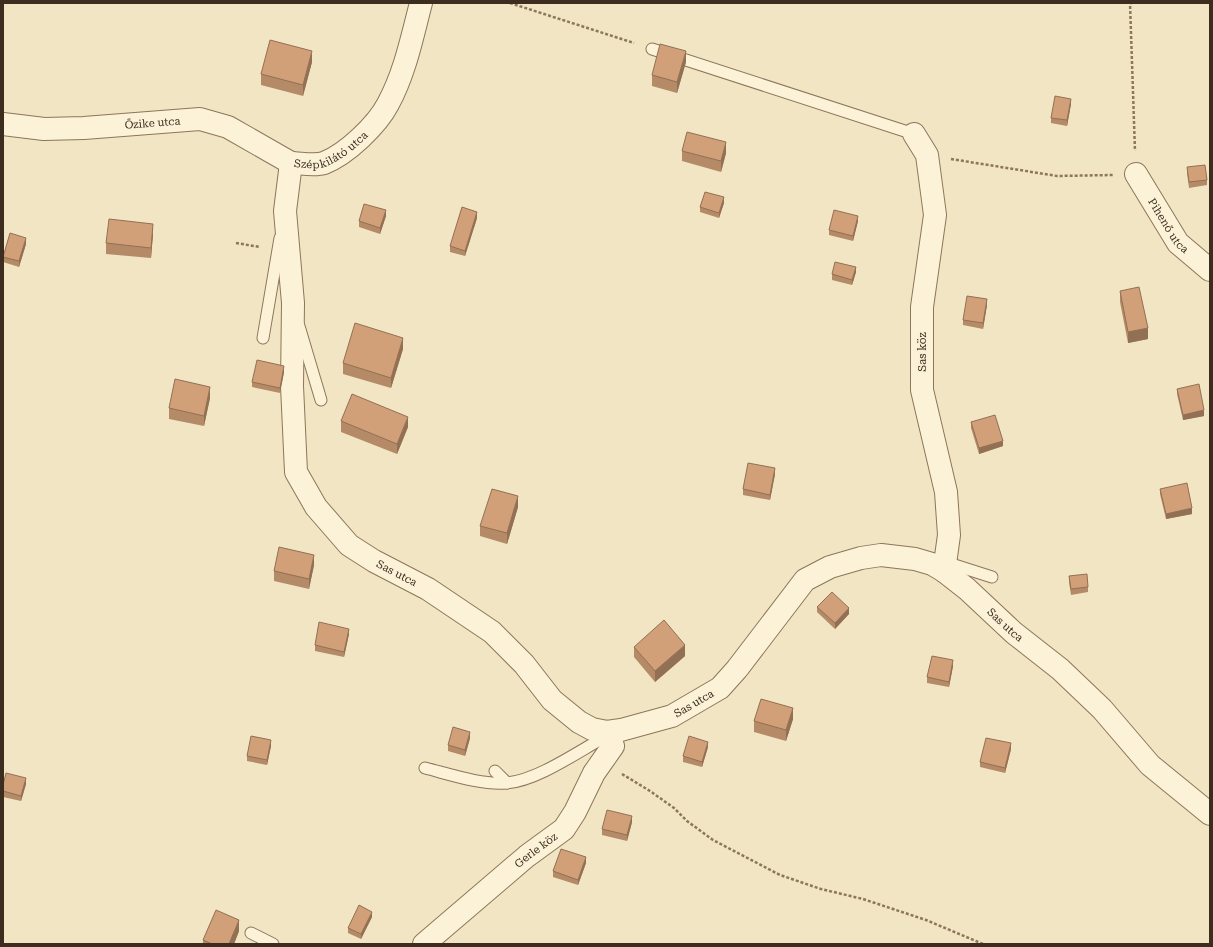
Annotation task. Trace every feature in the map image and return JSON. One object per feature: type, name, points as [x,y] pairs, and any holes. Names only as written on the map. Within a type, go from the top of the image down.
[{"type":"street","name":"Szépkilátó utca","points":[[292,303],[285,211],[291,163],[323,163],[355,145],[388,105],[403,67],[421,3]]},
{"type":"street","name":"Őzike utca","points":[[3,124],[44,128],[84,128],[106,125],[200,119],[228,127],[291,163]]},
{"type":"street","name":"Sas köz","points":[[914,134],[927,155],[935,215],[922,307],[922,390],[946,492],[949,519],[945,567]]},
{"type":"street","name":"Pihenő utca","points":[[1136,174],[1178,243],[1210,270]]},
{"type":"street","name":"Sas utca","points":[[292,303],[292,386],[296,472],[316,507],[349,545],[374,561],[428,589],[466,613],[492,632],[524,664],[552,700],[579,722],[592,729],[607,732],[621,730],[672,716],[720,688],[737,669],[805,580],[818,572],[843,562],[881,555],[915,559],[945,567],[1014,633],[1060,669],[1102,709],[1150,765],[1210,814]]},
{"type":"street","name":"Gerle köz","points":[[424,944],[527,856],[564,829],[575,812],[594,773],[613,746],[607,732]]},
{"type":"lane","points":[[652,49],[914,134]]},
{"type":"lane","points":[[263,338],[285,211]]},
{"type":"lane","points":[[292,303],[321,400]]},
{"type":"lane","points":[[945,567],[992,577]]},
{"type":"lane","points":[[425,768],[491,783],[507,783],[539,774],[602,738],[607,732]]},
{"type":"lane","points":[[495,771],[507,783]]},
{"type":"lane","points":[[251,933],[273,944]]},
{"type":"path","points":[[510,3],[652,49]]},
{"type":"path","points":[[927,155],[1057,176],[1136,174],[1131,3]]},
{"type":"path","points":[[236,243],[278,250]]},
{"type":"path","points":[[602,763],[650,791],[674,808],[687,821],[713,840],[773,871],[821,889],[863,899],[926,920],[984,944]]},
{"type":"building","points":[[270,40],[312,51],[303,85],[261,74]]},
{"type":"building","points":[[660,44],[686,51],[677,82],[652,75]]},
{"type":"building","points":[[1055,96],[1071,99],[1067,120],[1051,118]]},
{"type":"building","points":[[687,132],[726,142],[721,161],[682,151]]},
{"type":"building","points":[[1205,165],[1207,180],[1189,182],[1187,167]]},
{"type":"building","points":[[705,192],[724,197],[719,213],[700,207]]},
{"type":"building","points":[[364,204],[386,210],[380,228],[359,221]]},
{"type":"building","points":[[462,207],[477,212],[465,251],[450,246]]},
{"type":"building","points":[[834,210],[858,216],[853,236],[829,230]]},
{"type":"building","points":[[109,219],[153,224],[151,248],[106,243]]},
{"type":"building","points":[[10,233],[26,238],[19,261],[3,257]]},
{"type":"building","points":[[835,262],[856,267],[852,280],[832,274]]},
{"type":"building","points":[[1139,287],[1148,328],[1128,332],[1120,291]]},
{"type":"building","points":[[967,296],[987,299],[983,323],[963,320]]},
{"type":"building","points":[[355,323],[403,338],[391,378],[343,363]]},
{"type":"building","points":[[257,360],[284,366],[280,388],[252,382]]},
{"type":"building","points":[[175,379],[210,387],[204,416],[169,408]]},
{"type":"building","points":[[1199,384],[1204,410],[1183,415],[1177,389]]},
{"type":"building","points":[[352,394],[408,417],[397,444],[341,421]]},
{"type":"building","points":[[995,415],[1003,441],[979,448],[971,422]]},
{"type":"building","points":[[748,463],[775,468],[770,495],[743,489]]},
{"type":"building","points":[[1187,483],[1192,508],[1166,514],[1160,489]]},
{"type":"building","points":[[492,489],[518,496],[507,533],[480,526]]},
{"type":"building","points":[[279,547],[314,555],[309,579],[274,571]]},
{"type":"building","points":[[1087,574],[1088,587],[1071,589],[1069,576]]},
{"type":"building","points":[[832,592],[849,608],[835,623],[817,607]]},
{"type":"building","points":[[664,620],[685,645],[655,671],[634,647]]},
{"type":"building","points":[[319,622],[349,629],[344,652],[315,645]]},
{"type":"building","points":[[932,656],[953,660],[949,682],[927,677]]},
{"type":"building","points":[[761,699],[793,708],[786,730],[754,721]]},
{"type":"building","points":[[453,727],[470,732],[465,750],[448,745]]},
{"type":"building","points":[[251,736],[271,740],[267,760],[247,756]]},
{"type":"building","points":[[689,736],[708,742],[702,762],[683,756]]},
{"type":"building","points":[[986,738],[1011,743],[1005,768],[980,762]]},
{"type":"building","points":[[6,773],[26,778],[21,796],[3,791]]},
{"type":"building","points":[[607,810],[632,816],[627,835],[602,829]]},
{"type":"building","points":[[561,849],[586,857],[578,880],[553,871]]},
{"type":"building","points":[[359,905],[372,912],[361,934],[348,928]]},
{"type":"building","points":[[216,910],[239,920],[229,944],[212,944],[203,940]]}]
